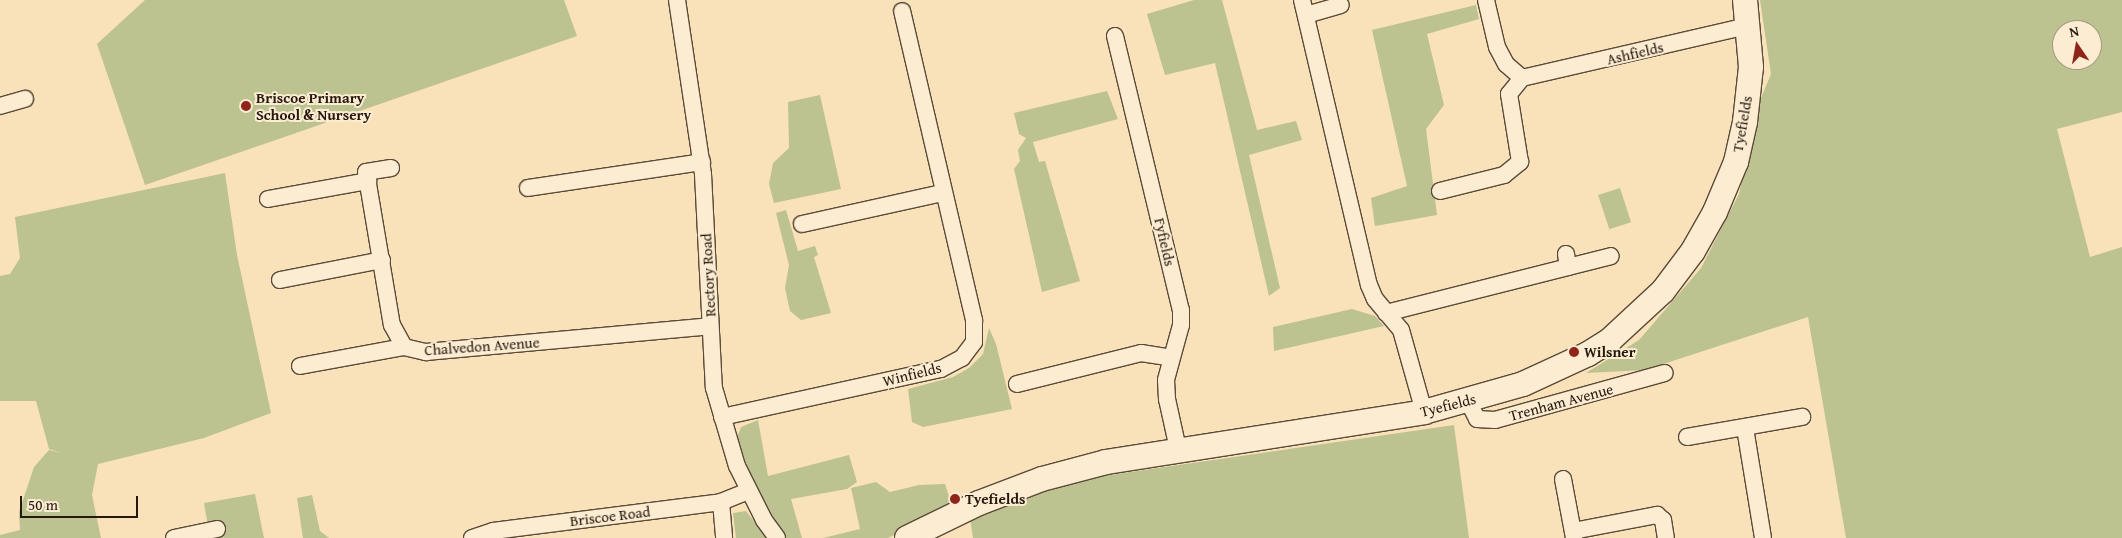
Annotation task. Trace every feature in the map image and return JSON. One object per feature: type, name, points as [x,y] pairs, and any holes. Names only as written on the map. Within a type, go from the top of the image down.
[{"type":"street","name":"Rectory Road","points":[[677,0],[702,162],[714,388],[727,440],[748,491],[777,538]]},
{"type":"street","points":[[1440,192],[1515,169],[1521,153],[1509,94],[1522,78],[1506,64],[1497,47],[1486,0]]},
{"type":"street","name":"Tyefields","points":[[908,538],[979,503],[1042,479],[1106,462],[1178,449],[1424,412],[1524,384],[1588,354],[1610,340],[1663,291],[1693,251],[1715,212],[1736,162],[1745,122],[1751,68],[1745,0]]},
{"type":"street","points":[[1341,5],[1304,7],[1369,285],[1386,313],[1401,330],[1410,352],[1424,412]]},
{"type":"street","name":"Winfields","points":[[722,417],[941,369],[962,358],[974,342],[974,320],[942,193],[902,11]]},
{"type":"street","name":"Ashfields","points":[[1522,78],[1748,26]]},
{"type":"street","name":"Fyfields","points":[[1115,36],[1181,310],[1181,326],[1171,358],[1167,399],[1178,449]]},
{"type":"street","points":[[0,106],[25,99]]},
{"type":"street","points":[[528,188],[702,162]]},
{"type":"street","points":[[268,199],[367,177],[391,168]]},
{"type":"street","name":"Chalvedon Avenue","points":[[367,177],[392,325],[404,347],[426,352],[710,326]]},
{"type":"street","points":[[802,224],[942,193]]},
{"type":"street","points":[[1386,313],[1567,260],[1610,256]]},
{"type":"street","points":[[280,280],[382,260]]},
{"type":"street","points":[[300,366],[404,347]]},
{"type":"street","points":[[1017,384],[1141,352],[1171,358]]},
{"type":"street","name":"Trenham Avenue","points":[[1468,401],[1477,419],[1495,420],[1665,373]]},
{"type":"street","points":[[1687,437],[1802,417]]},
{"type":"street","points":[[1746,428],[1763,538]]},
{"type":"street","points":[[1563,480],[1573,534],[1657,515],[1663,520],[1666,538]]},
{"type":"street","name":"Briscoe Road","points":[[472,538],[493,531],[721,502],[748,491]]},
{"type":"street","points":[[721,502],[724,538]]},
{"type":"street","points":[[174,538],[218,529]]},
{"type":"green space","name":"Briscoe Primary School & Nursery","points":[[145,0],[564,0],[577,36],[145,185],[97,44]]},
{"type":"green space","points":[[1194,0],[1222,0],[1257,130],[1296,121],[1302,140],[1249,155],[1280,288],[1269,296],[1215,63],[1165,75],[1147,14]]},
{"type":"green space","points":[[1760,0],[2122,0],[2122,112],[2057,129],[2090,257],[2122,247],[2122,538],[1846,538],[1808,317],[1645,370],[1586,373],[1639,340],[1701,268],[1739,194],[1761,98],[1771,74]]},
{"type":"green space","points":[[1476,5],[1479,19],[1427,34],[1444,105],[1426,129],[1437,215],[1375,226],[1371,198],[1407,186],[1372,30]]},
{"type":"green space","points":[[1107,91],[1118,119],[1033,142],[1039,162],[1045,161],[1080,281],[1042,292],[1014,169],[1020,161],[1018,150],[1026,138],[1019,134],[1014,113]]},
{"type":"green space","points":[[820,95],[841,189],[774,203],[769,184],[773,163],[789,148],[788,102]]},
{"type":"green space","points":[[225,173],[237,255],[271,413],[204,438],[98,464],[92,495],[101,538],[0,538],[0,535],[20,530],[19,512],[34,467],[49,450],[62,453],[49,449],[36,401],[0,401],[0,276],[10,274],[20,258],[15,217]]},
{"type":"green space","points":[[1620,188],[1631,222],[1609,229],[1598,195]]},
{"type":"green space","points":[[786,210],[798,251],[815,246],[818,255],[814,257],[831,313],[801,320],[790,311],[785,288],[789,265],[776,213]]},
{"type":"green space","points":[[1352,309],[1375,316],[1384,326],[1274,351],[1273,327]]},
{"type":"green space","points":[[989,328],[996,344],[1012,409],[923,427],[912,422],[908,389],[953,377],[969,368],[983,354]]},
{"type":"green space","points":[[758,420],[768,476],[849,455],[857,482],[847,489],[791,499],[802,538],[786,538],[750,479],[736,440],[741,427]]},
{"type":"green space","points":[[1454,425],[1469,538],[973,538],[970,517],[1061,482]]},
{"type":"green space","points":[[876,482],[890,492],[919,485],[945,484],[952,506],[888,538],[823,538],[860,529],[851,488]]},
{"type":"green space","points":[[255,494],[264,538],[210,538],[204,503]]},
{"type":"green space","points":[[312,495],[320,531],[329,538],[303,538],[297,498]]},
{"type":"green space","points":[[746,511],[767,538],[736,538],[733,513]]},
{"type":"place","name":"Briscoe Primary School & Nursery","points":[[246,106]]},
{"type":"place","name":"Wilsner","points":[[1574,352]]},
{"type":"place","name":"Tyefields","points":[[955,499]]}]
